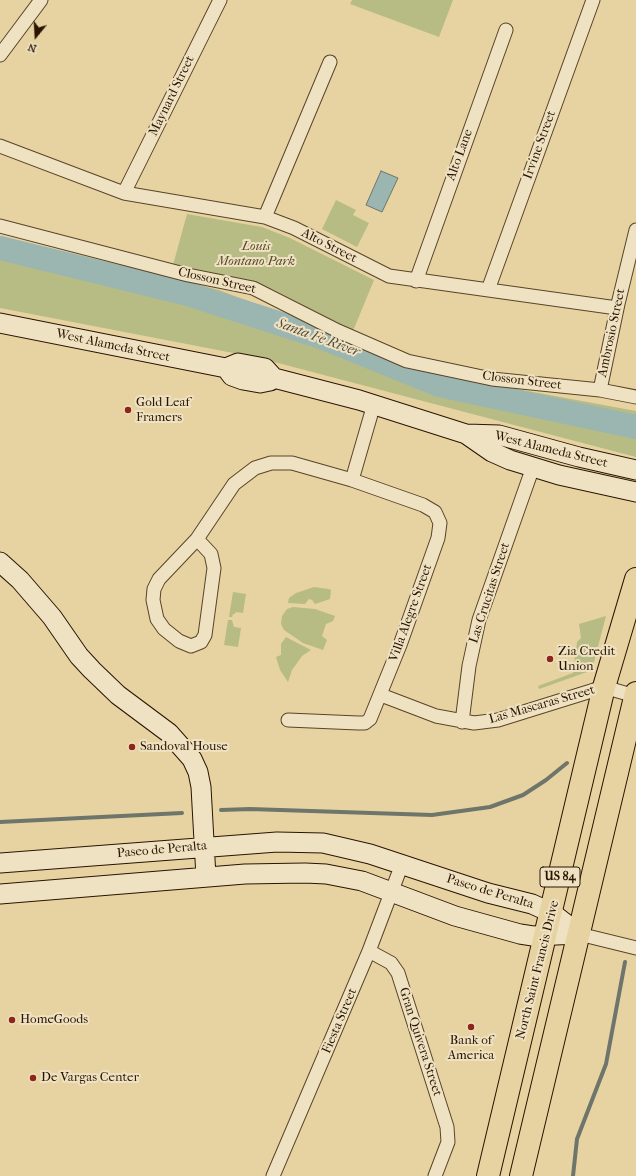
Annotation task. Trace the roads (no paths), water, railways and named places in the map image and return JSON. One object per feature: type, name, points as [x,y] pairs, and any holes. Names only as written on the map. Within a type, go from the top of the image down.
[{"type":"highway","name":"North Saint Francis Drive","points":[[488,1176],[552,913],[604,687],[636,579]]},
{"type":"highway","name":"US 84","points":[[521,1176],[588,936],[636,694]]},
{"type":"street","points":[[0,55],[41,0]]},
{"type":"street","name":"Maynard Street","points":[[124,193],[220,0]]},
{"type":"street","name":"Irvine Street","points":[[488,290],[593,0]]},
{"type":"street","name":"Alto Lane","points":[[416,281],[506,30]]},
{"type":"street","points":[[265,217],[330,62]]},
{"type":"street","name":"Alto Street","points":[[0,146],[124,193],[265,217],[294,228],[389,276],[617,308]]},
{"type":"street","name":"Closson Street","points":[[0,226],[188,275],[253,288],[338,331],[407,361],[492,379],[600,390],[636,397]]},
{"type":"street","name":"Ambrosio Street","points":[[600,390],[617,308],[636,230]]},
{"type":"street","name":"West Alameda Street","points":[[0,323],[226,368],[232,376],[242,380],[260,383],[270,381],[274,378],[374,404],[466,434],[499,435],[572,456],[636,470]]},
{"type":"street","points":[[352,480],[374,404]]},
{"type":"street","name":"West Alameda Street","points":[[466,434],[492,452],[533,467],[636,492]]},
{"type":"street","name":"Villa Alegre Street","points":[[197,540],[211,554],[214,568],[205,635],[201,642],[191,646],[179,641],[161,625],[154,612],[154,589],[159,579],[197,540],[234,484],[247,472],[262,465],[282,462],[302,465],[352,480],[423,505],[435,512],[440,523],[438,538],[373,714],[365,723],[288,720]]},
{"type":"street","name":"Las Crucitas Street","points":[[462,722],[469,666],[479,620],[533,467]]},
{"type":"street","points":[[0,562],[20,580],[47,612],[79,656],[92,670],[118,695],[169,733],[183,748],[198,772],[201,788],[206,877]]},
{"type":"street","name":"Las Mascaras Street","points":[[381,695],[436,716],[474,723],[498,720],[604,687],[636,694]]},
{"type":"street","name":"Paseo de Peralta","points":[[0,863],[204,846],[303,842],[340,846],[402,864],[488,893],[532,904],[552,913],[588,936]]},
{"type":"street","name":"Fiesta Street","points":[[273,1176],[369,951],[402,864]]},
{"type":"street","points":[[0,894],[206,877],[286,872],[319,874],[362,881],[488,927],[526,935],[588,936],[636,948]]},
{"type":"street","name":"Gran Quivera Street","points":[[369,951],[391,963],[398,973],[448,1127],[449,1137],[447,1147],[435,1176]]},
{"type":"water","points":[[381,171],[398,178],[382,212],[366,205]]},
{"type":"waterway","name":"Santa Fe River","points":[[0,248],[188,294],[318,336],[439,385],[636,427]]},
{"type":"waterway","points":[[221,810],[250,809],[432,815],[490,807],[523,795],[546,780],[567,763]]},
{"type":"waterway","points":[[0,822],[182,813]]},
{"type":"waterway","points":[[573,1176],[577,1139],[606,1064],[625,962]]},
{"type":"place","name":"Gold Leaf Framers","points":[[128,410]]},
{"type":"place","name":"Zia Credit Union","points":[[550,659]]},
{"type":"place","name":"Sandoval House","points":[[132,747]]},
{"type":"place","name":"HomeGoods","points":[[12,1020]]},
{"type":"place","name":"Bank of America","points":[[471,1027]]},
{"type":"place","name":"De Vargas Center","points":[[33,1078]]},
{"type":"park label","name":"Louis Montano Park","points":[[256,254]]}]
